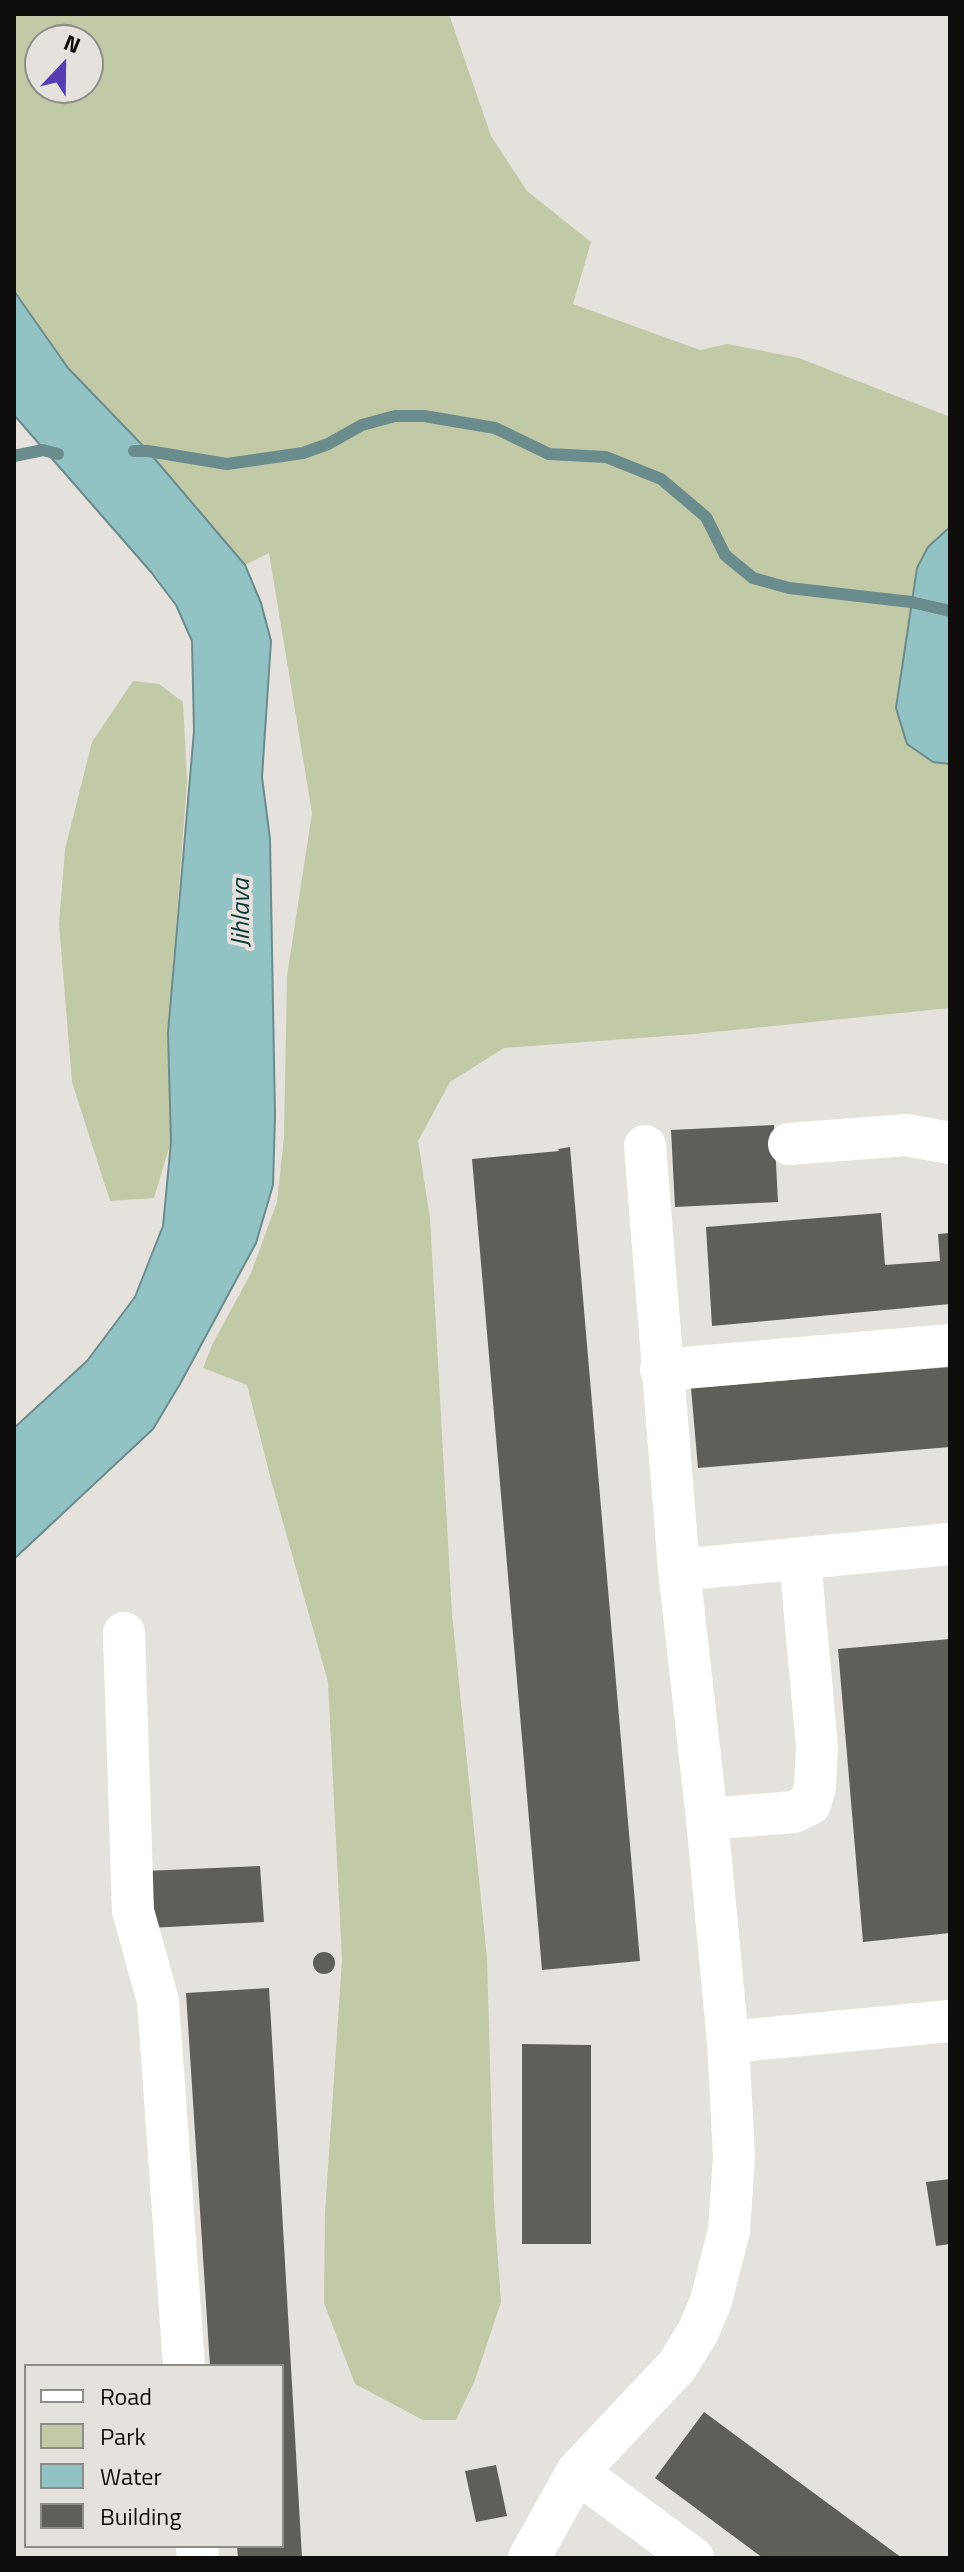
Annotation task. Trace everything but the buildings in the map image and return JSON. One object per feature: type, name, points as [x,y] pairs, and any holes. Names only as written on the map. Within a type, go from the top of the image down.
[{"type":"lane","points":[[789,1144],[906,1135],[950,1143]]},
{"type":"lane","points":[[529,2558],[577,2472],[677,2366],[698,2332],[711,2301],[729,2231],[733,2172],[728,2042],[679,1570],[645,1146]]},
{"type":"lane","points":[[661,1370],[950,1345]]},
{"type":"lane","points":[[679,1570],[950,1544]]},
{"type":"lane","points":[[707,1819],[794,1812],[810,1804],[815,1787],[817,1747],[800,1560]]},
{"type":"lane","points":[[124,1633],[133,1911],[158,2001],[184,2364]]},
{"type":"lane","points":[[728,2042],[950,2021]]},
{"type":"lane","points":[[577,2472],[693,2558]]},
{"type":"green space","points":[[14,14],[449,14],[491,136],[527,191],[591,242],[573,304],[700,350],[727,344],[799,358],[950,417],[950,527],[928,547],[917,569],[896,708],[933,762],[950,764],[950,1008],[694,1034],[504,1048],[450,1082],[418,1141],[430,1218],[452,1614],[487,1958],[494,2205],[501,2302],[475,2380],[456,2420],[423,2420],[355,2384],[324,2303],[325,2212],[342,1960],[328,1682],[247,1385],[203,1368],[251,1273],[277,1202],[284,1137],[287,976],[312,813],[269,553],[245,565],[148,451],[68,368],[14,291]]},
{"type":"green space","points":[[133,681],[159,684],[183,702],[187,781],[168,1033],[171,1142],[154,1198],[110,1201],[72,1082],[59,924],[65,849],[92,742]]},
{"type":"water","name":"Jihlava","points":[[14,291],[68,368],[148,451],[245,565],[261,603],[271,641],[262,777],[270,839],[275,1116],[273,1185],[256,1243],[180,1384],[153,1429],[14,1559],[14,1428],[87,1361],[135,1297],[163,1226],[171,1142],[168,1033],[194,731],[192,641],[176,605],[14,415]]},
{"type":"water","points":[[950,527],[950,764],[933,762],[907,744],[896,708],[917,568],[928,547]]},
{"type":"waterway","points":[[134,451],[227,464],[303,453],[328,444],[362,425],[395,416],[424,416],[495,428],[549,454],[606,457],[661,479],[706,517],[725,555],[753,578],[789,588],[911,602],[950,611]]},
{"type":"waterway","points":[[14,456],[43,450],[58,454]]}]
